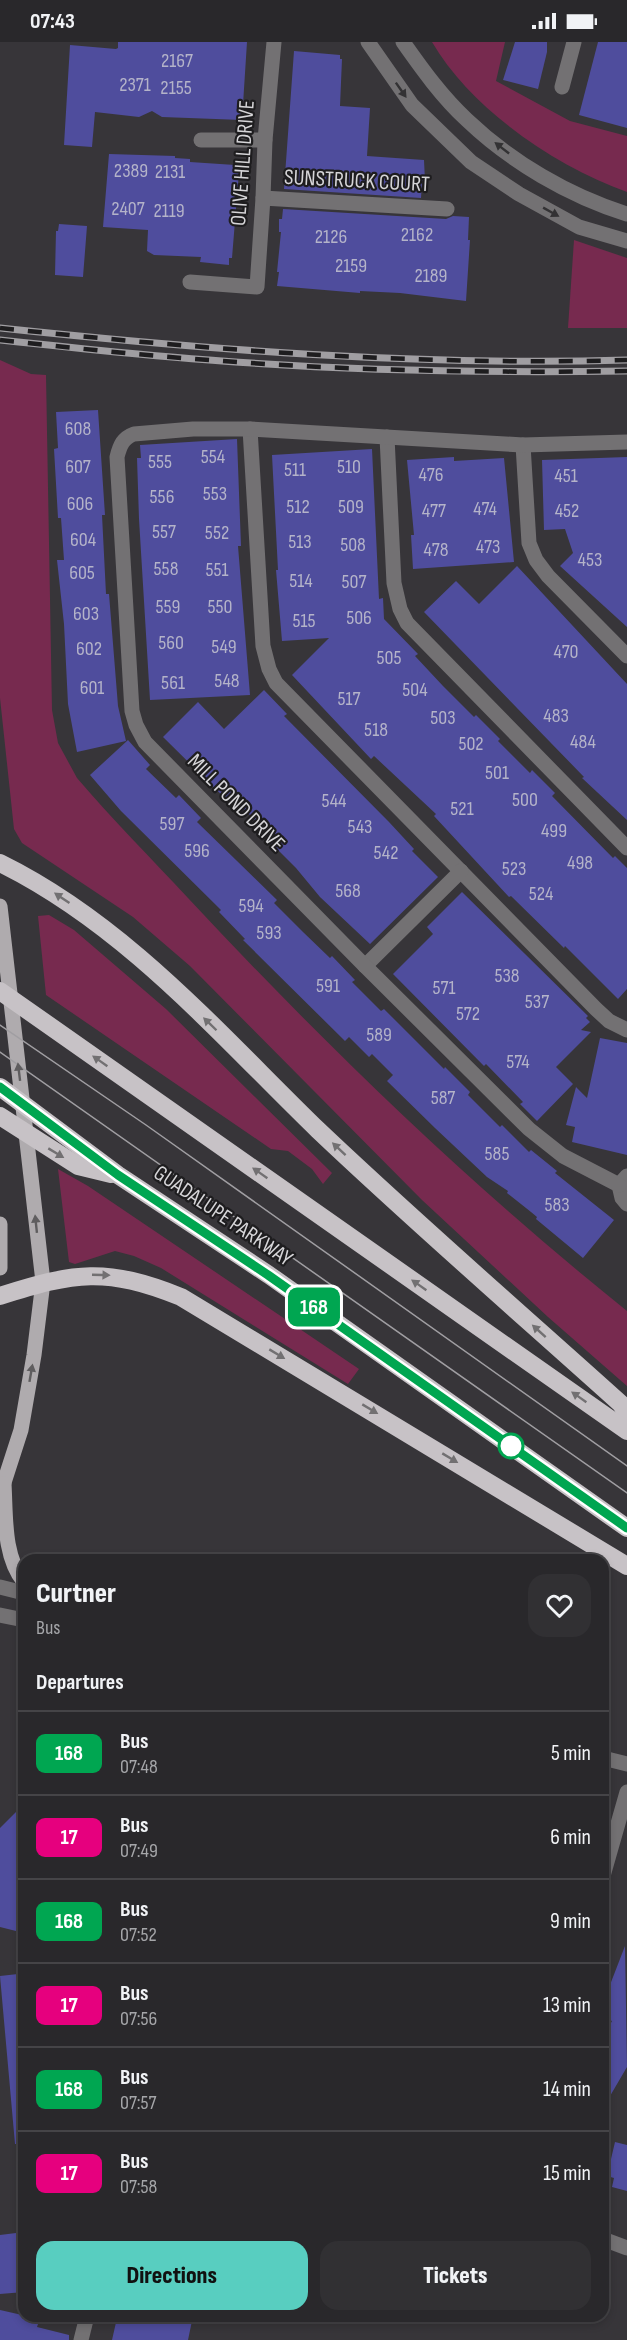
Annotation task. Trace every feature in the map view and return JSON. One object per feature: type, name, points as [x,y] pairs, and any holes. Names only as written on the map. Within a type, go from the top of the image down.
[{"type":"highway","points":[[0,863],[23,874],[70,903],[138,956],[336,1146],[621,1404],[627,1414]]},
{"type":"highway","points":[[0,991],[627,1431]]},
{"type":"highway","name":"GUADALUPE PARKWAY","points":[[0,1087],[118,1175],[268,1275],[627,1528]]},
{"type":"highway","points":[[0,1116],[78,1166],[118,1175]]},
{"type":"highway","points":[[0,1296],[43,1282],[89,1275],[111,1276],[156,1287],[181,1297],[607,1554]]},
{"type":"highway","points":[[609,1555],[627,1566]]},
{"type":"main road","points":[[0,906],[43,1282],[34,1355],[21,1430],[2,1490],[9,1544],[14,1567],[18,1573]]},
{"type":"main road","points":[[0,1224],[0,1268]]},
{"type":"street","name":"OLIVE HILL DRIVE","points":[[190,282],[257,287],[265,140],[274,42]]},
{"type":"street","points":[[368,42],[412,105],[471,162],[519,194],[579,227],[627,241]]},
{"type":"street","points":[[403,42],[428,78],[467,120],[528,168],[602,206],[627,214]]},
{"type":"street","points":[[562,87],[574,42]]},
{"type":"street","points":[[201,140],[265,140]]},
{"type":"street","name":"SUNSTRUCK COURT","points":[[263,198],[447,209]]},
{"type":"street","name":"MILL POND DRIVE","points":[[627,442],[524,445],[250,429],[193,429],[134,434],[126,437],[117,457],[132,711],[145,742],[529,1129],[563,1156],[623,1180],[622,1198],[627,1204]]},
{"type":"street","points":[[250,429],[263,646],[269,669],[283,692],[596,1009],[609,1021],[627,1030]]},
{"type":"street","points":[[387,437],[394,583],[400,609],[407,623],[627,848]]},
{"type":"street","points":[[524,445],[529,543],[536,560],[627,656]]},
{"type":"street","points":[[365,966],[461,871]]},
{"type":"street","points":[[0,1587],[18,1592]]},
{"type":"street","points":[[0,1615],[18,1619]]},
{"type":"street","points":[[609,1760],[627,1764]]},
{"type":"street","points":[[609,1855],[627,1792]]},
{"type":"street","points":[[609,2241],[627,2248]]},
{"type":"street","points":[[81,2340],[86,2322]]},
{"type":"shaded area","points":[[432,42],[505,42],[496,81],[570,121],[627,136],[627,192],[572,167],[517,132],[469,90]]},
{"type":"shaded area","points":[[574,240],[627,258],[627,328],[568,328]]},
{"type":"shaded area","points":[[0,360],[31,374],[46,375],[52,710],[58,743],[77,778],[240,953],[346,1060],[455,1164],[627,1311],[627,1386],[548,1317],[422,1200],[190,966],[133,917],[22,843],[14,829],[0,698]]},
{"type":"shaded area","points":[[49,915],[74,930],[166,1009],[332,1173],[323,1184],[312,1169],[288,1151],[271,1149],[46,995],[38,916]]},
{"type":"shaded area","points":[[58,1169],[88,1186],[359,1369],[348,1384],[161,1268],[134,1256],[115,1251],[75,1264],[69,1262]]},
{"type":"building","points":[[118,42],[247,42],[242,120],[162,117],[152,111],[139,117],[95,112],[92,147],[64,145],[70,45],[116,49]]},
{"type":"building","points":[[515,42],[547,42],[547,52],[538,89],[503,80]]},
{"type":"building","points":[[598,42],[627,42],[627,128],[579,115]]},
{"type":"building","points":[[294,51],[340,55],[342,59],[340,106],[370,108],[367,156],[424,160],[425,181],[422,181],[421,198],[284,189]]},
{"type":"building","points":[[109,154],[175,156],[175,158],[190,159],[190,162],[235,165],[234,172],[239,172],[232,258],[229,258],[229,265],[200,262],[201,257],[154,255],[147,251],[148,230],[103,227]]},
{"type":"building","points":[[283,209],[446,219],[453,216],[469,217],[468,240],[470,240],[466,301],[400,293],[360,291],[360,293],[277,286],[281,232],[279,232],[279,219],[282,219]]},
{"type":"building","points":[[59,224],[87,226],[83,277],[55,275],[56,231],[58,231]]},
{"type":"building","points":[[98,410],[105,515],[102,515],[106,594],[109,594],[118,706],[126,741],[77,752],[68,704],[64,624],[57,560],[64,560],[61,518],[58,518],[54,449],[58,448],[56,412]]},
{"type":"building","points":[[237,439],[241,546],[238,546],[250,695],[150,700],[139,519],[137,458],[141,458],[140,445]]},
{"type":"building","points":[[372,449],[379,599],[383,598],[384,619],[418,654],[415,656],[443,686],[500,739],[498,741],[530,773],[532,770],[555,793],[552,796],[613,858],[615,856],[627,868],[627,989],[618,999],[565,946],[564,948],[511,896],[509,897],[434,816],[436,814],[374,756],[371,759],[292,675],[329,638],[282,641],[276,570],[278,570],[272,455]]},
{"type":"building","points":[[454,457],[454,461],[504,458],[514,562],[413,569],[411,535],[414,535],[407,460]]},
{"type":"building","points":[[627,457],[627,627],[560,566],[573,553],[565,529],[544,530],[542,460]]},
{"type":"building","points":[[517,566],[627,684],[627,820],[582,778],[584,777],[424,612],[456,581],[479,604]]},
{"type":"building","points":[[264,690],[287,714],[284,716],[389,822],[414,849],[412,851],[438,877],[370,944],[320,897],[270,842],[273,838],[244,809],[240,813],[163,737],[198,702],[224,729]]},
{"type":"building","points":[[128,740],[150,765],[146,769],[176,798],[179,795],[201,818],[197,822],[277,900],[274,903],[303,932],[330,958],[332,956],[355,980],[352,982],[381,1011],[384,1009],[444,1069],[445,1067],[470,1092],[468,1095],[500,1127],[502,1125],[529,1152],[531,1150],[557,1171],[555,1173],[614,1220],[583,1258],[536,1219],[537,1217],[507,1193],[508,1191],[487,1177],[435,1128],[387,1081],[393,1075],[372,1054],[369,1057],[349,1037],[345,1041],[243,940],[245,939],[219,912],[221,910],[121,811],[90,775]]},
{"type":"building","points":[[462,892],[588,1016],[586,1018],[590,1022],[581,1030],[591,1032],[556,1067],[573,1084],[537,1121],[520,1104],[523,1102],[486,1064],[484,1066],[393,974],[433,934],[427,927]]},
{"type":"building","points":[[600,1038],[627,1043],[627,1155],[572,1142],[575,1127],[566,1125],[576,1087],[587,1098]]},
{"type":"building","points":[[18,1810],[18,1932],[0,1927],[0,1828]]},
{"type":"building","points":[[625,1946],[627,2067],[609,2098],[609,2027],[612,2021],[609,2020],[609,1987]]},
{"type":"building","points":[[18,1974],[18,2144],[15,2144],[0,1976]]},
{"type":"building","points":[[615,2142],[627,2145],[627,2191],[612,2187],[614,2178],[609,2177]]},
{"type":"building","points":[[18,2233],[18,2292],[0,2294],[0,2235]]},
{"type":"building","points":[[0,2310],[18,2314],[18,2322],[38,2324],[37,2327],[69,2335],[69,2340],[0,2340]]},
{"type":"building","points":[[116,2322],[192,2322],[188,2340],[112,2340]]},
{"type":"tram line","points":[[0,1025],[146,1125],[627,1466]]},
{"type":"tram line","points":[[0,1052],[627,1493]]},
{"type":"railway","points":[[0,328],[156,343],[313,354],[470,361],[627,360]]},
{"type":"railway","points":[[0,340],[166,357],[323,367],[526,372],[627,371]]},
{"type":"bus line","name":"168","points":[[0,1087],[118,1175],[268,1275],[627,1528]]}]
